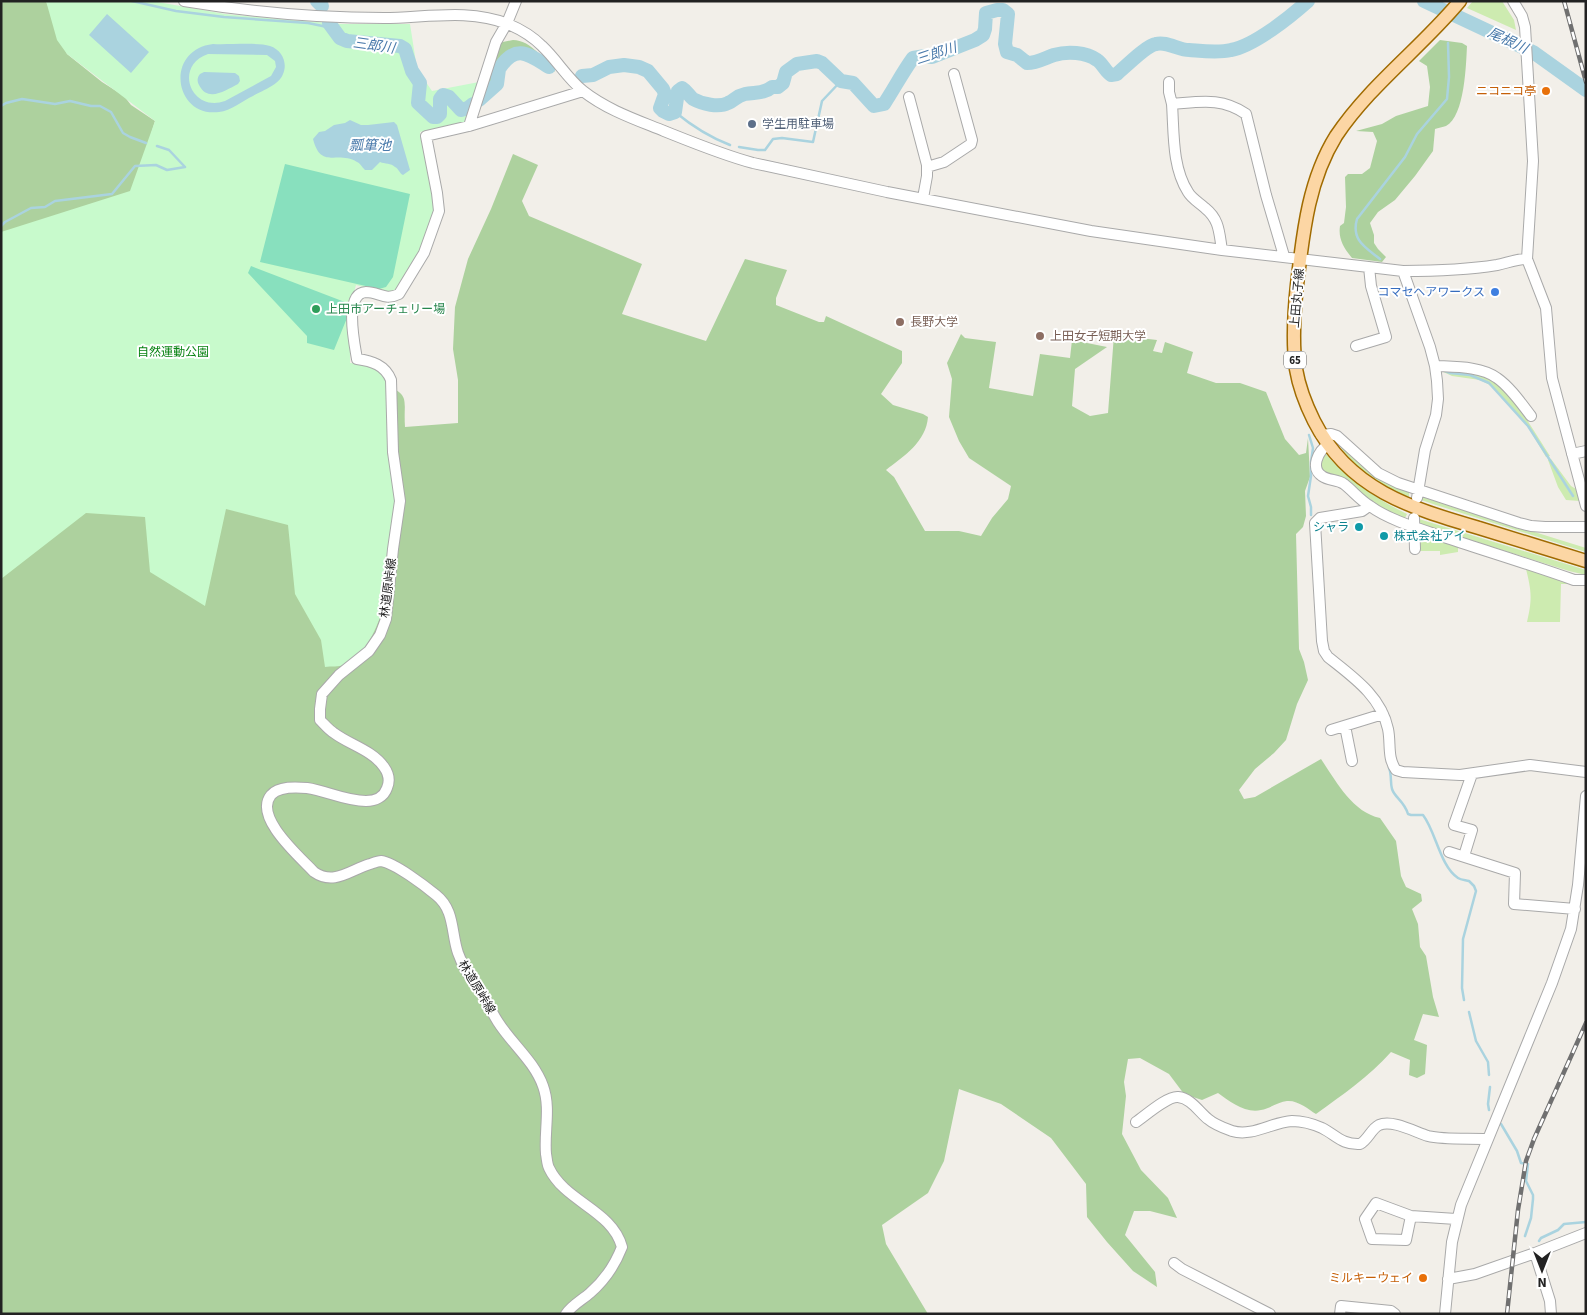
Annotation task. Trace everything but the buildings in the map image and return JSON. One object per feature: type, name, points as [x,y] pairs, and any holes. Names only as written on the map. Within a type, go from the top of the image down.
[{"type":"main road","name":"上田丸子線","points":[[1459,3],[1361,103],[1336,138],[1321,166],[1313,188],[1300,258],[1295,316],[1295,362],[1297,376],[1309,411],[1325,440],[1342,461],[1377,490],[1398,501],[1434,514],[1586,561]]},
{"type":"street","points":[[184,1],[221,8],[277,13],[385,18],[456,15],[485,17],[507,23],[542,46],[563,71],[597,100],[624,114],[732,158],[753,164],[1091,231],[1222,250],[1403,271],[1477,267],[1527,259]]},
{"type":"street","points":[[469,126],[496,42],[507,23],[516,1]]},
{"type":"street","points":[[1513,1],[1522,16],[1526,36],[1533,161],[1527,259],[1546,308],[1550,369],[1586,506]]},
{"type":"street","points":[[927,167],[944,162],[971,144],[972,140],[954,74]]},
{"type":"street","points":[[1169,82],[1175,150],[1180,173],[1190,194],[1214,216],[1222,250]]},
{"type":"street","points":[[469,126],[583,90]]},
{"type":"street","points":[[909,97],[927,167],[923,198]]},
{"type":"street","points":[[1172,104],[1212,101],[1237,108],[1246,114],[1266,195],[1284,256]]},
{"type":"street","name":"林道原峠線","points":[[469,126],[426,136],[438,201],[437,219],[424,254],[399,294],[385,297],[363,292],[355,300],[351,326],[357,359],[369,360],[381,366],[388,373],[391,380],[393,452],[400,501],[386,619],[380,634],[369,651],[339,675],[322,694],[320,720],[335,734],[368,752],[379,761],[388,773],[389,783],[385,792],[378,799],[368,801],[352,800],[307,788],[285,788],[270,796],[266,803],[266,809],[271,822],[281,837],[321,877],[340,877],[368,864],[381,861],[401,870],[438,896],[451,916],[458,954],[466,971],[479,988],[498,1022],[535,1068],[543,1086],[548,1103],[546,1148],[548,1166],[555,1179],[599,1215],[620,1238],[622,1247],[610,1272],[591,1292],[569,1309],[566,1314]]},
{"type":"street","points":[[1356,346],[1386,337],[1371,286],[1369,267]]},
{"type":"street","points":[[1403,271],[1430,347],[1435,366],[1438,399],[1436,415],[1425,450],[1418,495]]},
{"type":"street","points":[[1435,366],[1477,370],[1491,374],[1500,380],[1531,416]]},
{"type":"street","points":[[1586,527],[1531,526],[1418,495],[1378,473],[1337,436],[1331,434],[1325,440],[1316,460],[1319,474],[1344,484],[1370,506],[1574,580],[1586,580]]},
{"type":"street","points":[[1572,454],[1586,451]]},
{"type":"street","points":[[1370,506],[1362,511],[1320,518],[1314,526],[1321,632],[1324,651],[1328,657],[1375,699],[1383,714],[1390,737],[1391,761],[1396,770],[1447,775],[1472,774],[1530,765],[1586,772]]},
{"type":"street","points":[[1414,522],[1415,549]]},
{"type":"street","points":[[1331,730],[1383,714]]},
{"type":"street","points":[[1345,726],[1352,761]]},
{"type":"street","points":[[1464,856],[1472,830],[1454,824],[1472,774]]},
{"type":"street","points":[[1445,1314],[1456,1219],[1552,983],[1571,929],[1575,909],[1586,796]]},
{"type":"street","points":[[1449,852],[1515,873],[1514,904],[1575,909]]},
{"type":"street","points":[[1136,1122],[1168,1099],[1179,1097],[1188,1101],[1207,1119],[1235,1132],[1248,1132],[1292,1121],[1322,1128],[1348,1144],[1360,1144],[1376,1127],[1385,1124],[1398,1125],[1431,1136],[1487,1139]]},
{"type":"street","points":[[1411,1216],[1406,1240],[1372,1239],[1365,1219],[1376,1203],[1411,1216],[1456,1219]]},
{"type":"street","points":[[1448,1279],[1475,1274],[1586,1233]]},
{"type":"street","points":[[1535,1253],[1550,1301],[1551,1314]]},
{"type":"street","points":[[1174,1262],[1182,1269],[1270,1314]]},
{"type":"street","points":[[1340,1314],[1341,1306],[1390,1311],[1395,1314]]},
{"type":"green space","points":[[5,1],[46,1],[67,54],[102,82],[124,96],[131,105],[155,121],[124,224],[398,391],[402,395],[405,404],[405,427],[458,423],[458,380],[453,349],[455,307],[468,259],[513,154],[538,165],[522,201],[529,216],[642,264],[622,314],[706,341],[745,259],[787,270],[776,298],[776,305],[819,322],[824,322],[826,316],[902,351],[902,363],[881,394],[893,405],[928,417],[919,441],[907,454],[886,470],[894,477],[925,531],[959,531],[981,536],[992,518],[1008,499],[1011,486],[969,458],[959,441],[949,417],[952,379],[947,363],[961,334],[965,338],[996,342],[989,388],[1033,396],[1040,354],[1070,358],[1072,340],[1107,347],[1075,369],[1072,406],[1090,416],[1108,413],[1114,335],[1157,340],[1153,351],[1162,353],[1165,342],[1193,352],[1187,373],[1216,383],[1240,383],[1266,392],[1285,439],[1299,455],[1306,453],[1308,438],[1310,477],[1305,491],[1306,516],[1303,527],[1296,534],[1299,649],[1308,680],[1297,704],[1286,740],[1255,769],[1239,790],[1244,799],[1255,797],[1321,759],[1339,786],[1353,802],[1370,815],[1380,818],[1396,841],[1401,876],[1406,887],[1421,894],[1422,901],[1412,909],[1418,924],[1420,947],[1426,956],[1433,997],[1439,1017],[1423,1014],[1414,1040],[1427,1045],[1425,1074],[1417,1078],[1409,1075],[1410,1060],[1391,1052],[1364,1078],[1316,1114],[1303,1105],[1291,1101],[1255,1111],[1238,1106],[1218,1093],[1202,1100],[1184,1094],[1169,1074],[1140,1058],[1128,1059],[1124,1082],[1126,1096],[1122,1134],[1141,1170],[1168,1198],[1177,1218],[1150,1211],[1134,1211],[1125,1235],[1155,1272],[1157,1287],[1133,1271],[1087,1217],[1086,1184],[1051,1138],[1001,1104],[959,1089],[944,1161],[928,1193],[882,1225],[886,1244],[928,1314],[1,1314],[1,3]]},
{"type":"green space","name":"自然運動公園","points":[[46,1],[152,1],[225,14],[278,19],[342,24],[410,24],[417,69],[432,91],[479,82],[467,122],[420,132],[435,199],[435,211],[421,252],[397,291],[386,293],[356,285],[351,304],[350,363],[367,364],[379,370],[388,383],[387,452],[397,493],[382,612],[363,650],[358,656],[344,665],[325,667],[321,640],[295,594],[288,525],[226,509],[205,606],[150,572],[145,517],[86,513],[1,579],[1,232],[130,191],[155,121],[67,54],[57,40]]},
{"type":"green space","points":[[1473,1],[1502,1],[1514,20],[1516,30],[1467,8]]},
{"type":"green space","points":[[513,40],[526,43],[555,72],[517,56],[504,64],[503,84],[501,87],[479,104],[498,43]]},
{"type":"green space","points":[[1440,40],[1462,43],[1467,46],[1463,89],[1457,112],[1446,126],[1435,129],[1433,151],[1395,200],[1378,212],[1370,223],[1374,235],[1374,243],[1386,257],[1382,262],[1352,258],[1344,247],[1340,235],[1340,226],[1344,223],[1346,207],[1345,177],[1348,174],[1362,174],[1370,168],[1377,141],[1373,132],[1356,131],[1382,124],[1396,116],[1428,106],[1430,87],[1427,66],[1419,61]]},
{"type":"green space","points":[[285,164],[410,194],[393,277],[386,287],[379,289],[260,262]]},
{"type":"green space","name":"上田市アーチェリー場","points":[[251,266],[350,304],[349,313],[334,350],[307,343],[307,336],[248,273]]},
{"type":"green space","points":[[1439,370],[1481,373],[1493,379],[1502,387],[1520,410],[1550,456],[1546,457],[1528,427],[1488,384],[1480,380],[1452,376]]},
{"type":"green space","points":[[1337,442],[1409,492],[1409,497],[1368,475],[1351,460]]},
{"type":"green space","points":[[1324,452],[1342,471],[1362,487],[1407,514],[1405,518],[1388,512],[1328,475],[1320,468],[1320,458]]},
{"type":"green space","points":[[1551,459],[1571,486],[1576,489],[1580,501],[1566,500],[1558,487],[1548,460]]},
{"type":"green space","points":[[1422,498],[1586,548],[1586,552],[1436,505],[1421,500]]},
{"type":"green space","points":[[1419,519],[1586,570],[1586,575],[1419,524]]},
{"type":"green space","points":[[1420,532],[1458,544],[1458,552],[1440,555],[1440,551],[1418,551],[1417,535]]},
{"type":"green space","points":[[1525,565],[1576,584],[1561,584],[1560,622],[1527,622],[1530,593]]},
{"type":"water","points":[[107,14],[149,52],[131,73],[89,35]]},
{"type":"water","points":[[213,44],[265,45],[274,48],[281,54],[285,66],[278,81],[232,108],[219,112],[204,111],[192,105],[184,95],[181,83],[182,70],[187,58],[197,49]],"holes":[[[208,54],[267,55],[275,61],[276,67],[271,76],[225,101],[213,103],[195,95],[189,77],[191,68],[197,60]]]},
{"type":"water","points":[[204,72],[235,73],[239,76],[240,81],[223,92],[217,94],[207,93],[199,85],[198,81],[200,74]]},
{"type":"water","name":"瓢箪池","points":[[350,120],[361,125],[394,122],[397,125],[410,170],[403,175],[390,164],[380,162],[372,170],[365,170],[358,163],[350,159],[325,157],[320,154],[313,139],[319,132]]},
{"type":"waterway","points":[[132,1],[176,11],[224,17],[308,23],[332,28]]},
{"type":"waterway","name":"三郎川","points":[[317,1],[322,6]]},
{"type":"waterway","name":"三郎川","points":[[582,76],[593,75],[609,67],[624,65],[639,67],[648,71],[663,89],[665,94],[660,108],[669,114],[675,112],[678,91],[682,88],[697,101],[710,105],[720,105],[742,95],[763,92],[772,87],[778,87],[783,83],[786,72],[797,64],[817,61],[822,63],[841,81],[853,83],[874,106],[884,104],[913,58],[932,57],[975,40],[983,35],[986,13],[997,10],[1003,10],[1008,14],[1005,44],[1007,52],[1017,55],[1027,63],[1059,54],[1082,54],[1093,57],[1111,75],[1117,74],[1152,45],[1160,43],[1185,50],[1226,51],[1240,47],[1261,37],[1308,1]]},
{"type":"waterway","name":"尾根川","points":[[1424,1],[1533,52],[1586,90]]},
{"type":"waterway","name":"三郎川","points":[[329,23],[340,38],[347,41],[400,46],[405,49],[412,71],[420,83],[418,103],[433,117],[437,117],[440,114],[440,99],[443,95],[449,97],[461,110],[473,104]]},
{"type":"waterway","points":[[1380,259],[1365,247],[1358,238],[1356,232],[1357,219],[1405,157],[1417,134],[1447,99],[1449,77],[1448,43]]},
{"type":"waterway","name":"三郎川","points":[[479,100],[497,84],[499,69],[511,56],[522,53],[535,58],[549,67]]},
{"type":"waterway","points":[[739,147],[765,150],[773,139],[782,138],[813,142],[822,101],[841,81]]},
{"type":"waterway","points":[[1,106],[22,99],[55,104],[70,101],[100,106],[111,112],[123,133],[146,143]]},
{"type":"waterway","points":[[675,112],[701,131],[730,145]]},
{"type":"waterway","points":[[157,146],[169,150],[185,167]]},
{"type":"waterway","points":[[1,226],[31,208],[45,207],[55,201],[112,194],[135,166],[156,165],[167,170],[185,167]]},
{"type":"waterway","points":[[1443,370],[1450,373],[1470,375],[1489,383],[1528,426],[1573,496]]},
{"type":"waterway","points":[[1309,435],[1313,448],[1308,496],[1311,515]]},
{"type":"waterway","points":[[1389,768],[1392,789],[1408,814],[1423,815],[1442,857],[1452,873],[1462,880],[1469,881],[1476,891],[1463,939],[1462,988],[1464,1000]]},
{"type":"waterway","points":[[1469,1012],[1476,1041],[1488,1062],[1489,1075]]},
{"type":"waterway","points":[[1489,1110],[1490,1087]]},
{"type":"waterway","points":[[1501,1124],[1517,1151],[1521,1163],[1528,1164],[1526,1181],[1533,1199],[1531,1218],[1525,1236]]},
{"type":"waterway","points":[[1539,1241],[1541,1238],[1558,1230],[1564,1224],[1586,1222]]},
{"type":"railway","points":[[1564,1],[1586,82]]},
{"type":"railway","points":[[1507,1314],[1518,1210],[1526,1161],[1586,1023]]},
{"type":"place","name":"ニコニコ亭","points":[[1546,91]]},
{"type":"place","name":"学生用駐車場","points":[[752,124]]},
{"type":"place","name":"コマセヘアワークス","points":[[1495,292]]},
{"type":"place","name":"上田市アーチェリー場","points":[[316,309]]},
{"type":"place","name":"長野大学","points":[[900,322]]},
{"type":"place","name":"上田女子短期大学","points":[[1040,336]]},
{"type":"place","name":"シャラ","points":[[1359,527]]},
{"type":"place","name":"株式会社アイ","points":[[1384,536]]},
{"type":"place","name":"ミルキーウェイ","points":[[1423,1278]]}]
